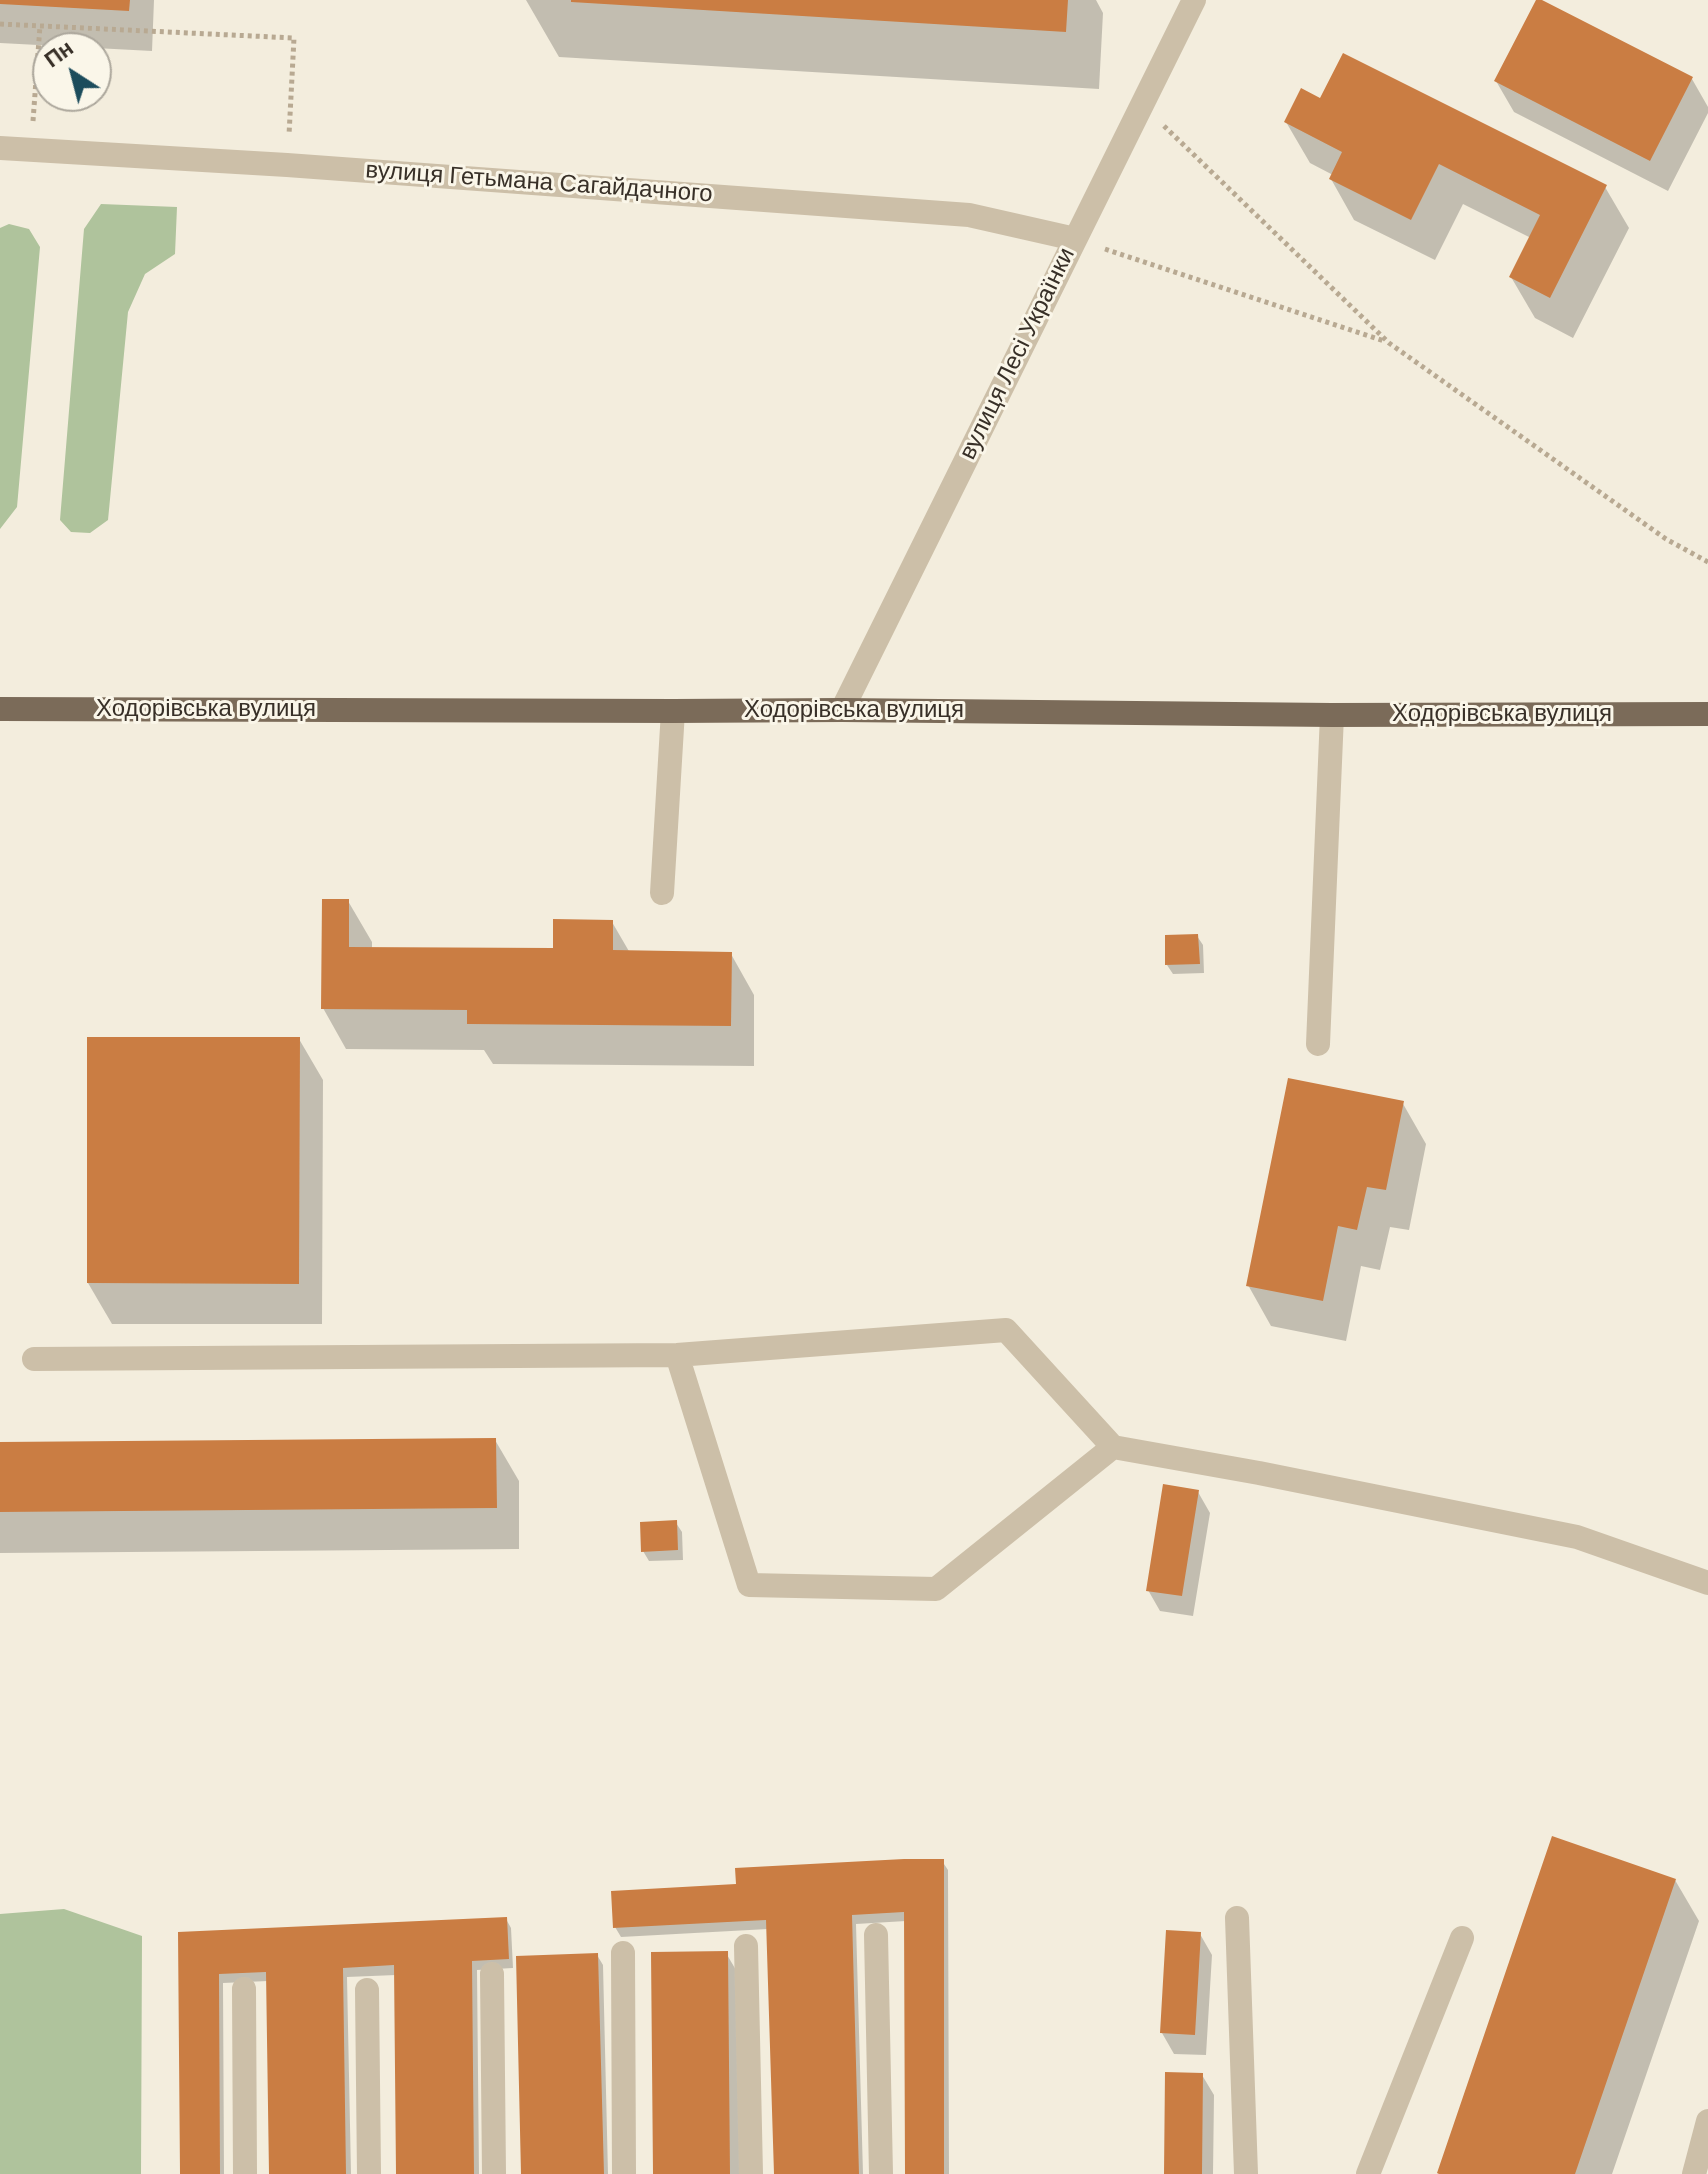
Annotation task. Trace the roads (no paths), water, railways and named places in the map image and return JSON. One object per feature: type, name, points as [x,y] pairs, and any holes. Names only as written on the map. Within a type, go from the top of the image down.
[{"type":"main road","name":"Ходорівська вулиця","points":[[0,709],[1708,714]]},
{"type":"street","name":"вулиця Лесі Українки","points":[[842,710],[1194,0]]},
{"type":"street","name":"вулиця Гетьмана Сагайдачного","points":[[0,148],[287,165],[969,215],[1075,239]]},
{"type":"street","points":[[662,893],[673,711]]},
{"type":"street","points":[[1318,1044],[1332,715]]},
{"type":"street","points":[[34,1359],[677,1355],[1006,1330],[1113,1447],[1577,1537],[1708,1583]]},
{"type":"street","points":[[677,1355],[749,1585],[936,1589],[1113,1447]]},
{"type":"street","points":[[1237,1918],[1246,2174]]},
{"type":"street","points":[[876,1935],[881,2174]]},
{"type":"street","points":[[1368,2174],[1462,1938]]},
{"type":"street","points":[[746,1946],[751,2174]]},
{"type":"street","points":[[623,1953],[624,2174]]},
{"type":"street","points":[[492,1974],[494,2174]]},
{"type":"street","points":[[244,1989],[245,2174]]},
{"type":"street","points":[[367,1990],[369,2174]]},
{"type":"street","points":[[1694,2174],[1708,2121]]}]
